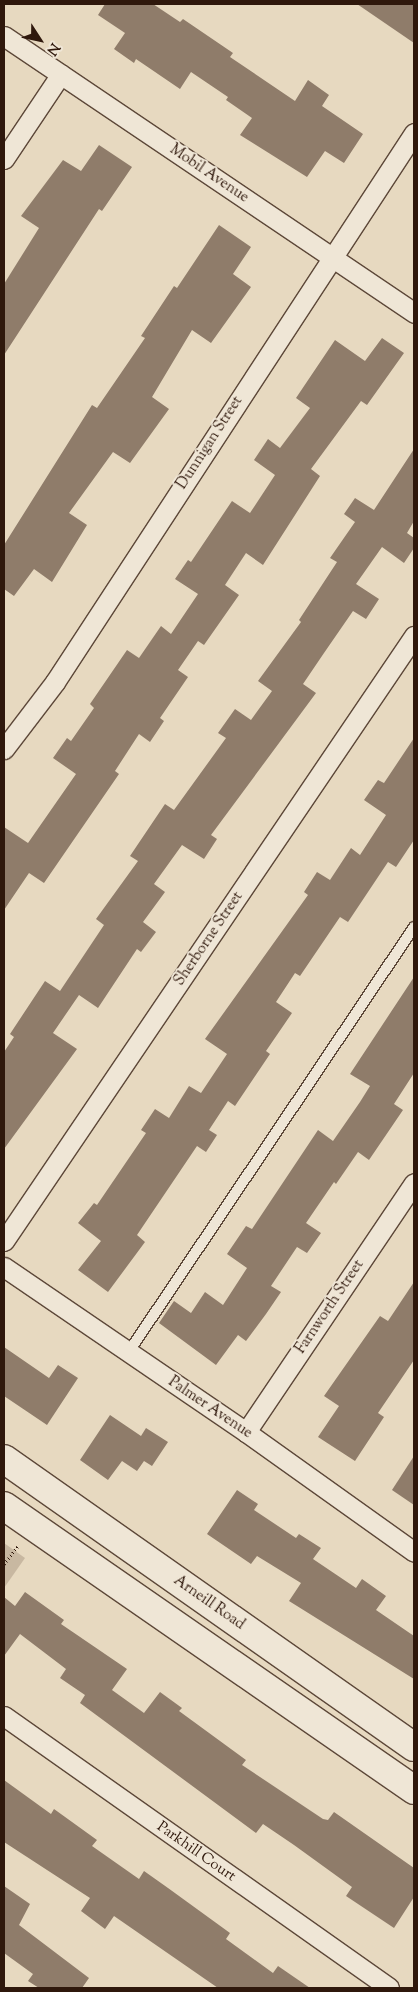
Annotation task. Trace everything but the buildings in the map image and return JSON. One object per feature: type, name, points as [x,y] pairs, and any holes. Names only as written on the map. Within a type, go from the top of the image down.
[{"type":"main road","name":"Arneill Road","points":[[4,1459],[414,1747]]},
{"type":"main road","points":[[4,1506],[414,1790]]},
{"type":"street","name":"Mobil Avenue","points":[[4,36],[414,312]]},
{"type":"street","points":[[4,159],[61,74]]},
{"type":"street","name":"Dunnigan Street","points":[[4,750],[61,674],[331,256],[414,133]]},
{"type":"street","name":"Sherborne Street","points":[[4,1241],[414,636]]},
{"type":"street","name":"Farnworth Street","points":[[246,1432],[414,1183]]},
{"type":"street","name":"Palmer Avenue","points":[[4,1267],[246,1432],[414,1552]]},
{"type":"street","name":"Parkhill Court","points":[[4,1716],[389,1988]]},
{"type":"lane","points":[[128,1353],[414,927]]},
{"type":"path","points":[[4,1564],[18,1546]]},
{"type":"shaded area","points":[[4,1543],[25,1558],[4,1588]]}]
